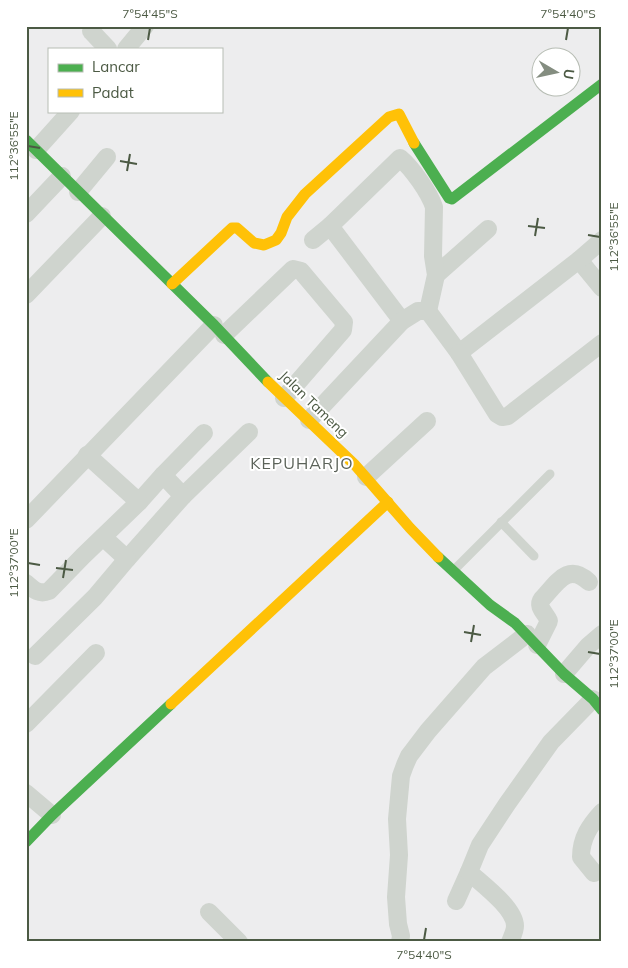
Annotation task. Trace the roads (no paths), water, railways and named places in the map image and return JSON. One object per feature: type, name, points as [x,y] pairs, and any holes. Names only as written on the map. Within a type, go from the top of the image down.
[{"type":"street","points":[[127,48],[145,26]]},
{"type":"street","points":[[91,32],[107,48]]},
{"type":"street","points":[[172,284],[232,228],[237,228],[254,243],[264,245],[276,240],[287,217],[305,194],[392,115],[399,114],[407,132],[449,198],[452,199],[602,84]]},
{"type":"street","points":[[31,145],[70,112]]},
{"type":"street","name":"Jalan Tameng","points":[[31,145],[219,330],[284,398],[309,420],[366,477],[436,555],[490,605],[515,623],[564,674],[597,704]]},
{"type":"street","points":[[78,192],[107,157]]},
{"type":"street","points":[[313,240],[330,226],[397,159],[401,159],[419,181],[432,200],[434,207],[433,256],[436,275],[428,312]]},
{"type":"street","points":[[26,214],[62,176]]},
{"type":"street","points":[[26,295],[102,216]]},
{"type":"street","points":[[330,226],[402,321]]},
{"type":"street","points":[[436,275],[488,229]]},
{"type":"street","points":[[459,353],[602,240]]},
{"type":"street","points":[[579,260],[602,288]]},
{"type":"street","points":[[26,520],[87,455],[154,389],[219,330],[293,270],[297,269],[301,271],[344,322],[344,325],[343,330],[284,398]]},
{"type":"street","points":[[309,420],[402,321],[418,311],[428,312],[459,353],[498,414],[502,417],[508,416],[602,343]]},
{"type":"street","points":[[366,477],[427,421]]},
{"type":"street","points":[[35,656],[95,597],[183,496],[249,432]]},
{"type":"street","points":[[26,583],[36,592],[43,593],[50,590],[139,502],[204,433]]},
{"type":"street","points":[[87,455],[139,502]]},
{"type":"street","points":[[163,476],[183,496]]},
{"type":"street","points":[[26,842],[52,815],[388,502]]},
{"type":"street","points":[[103,537],[127,559]]},
{"type":"street","points":[[400,942],[396,897],[399,856],[397,820],[401,776],[409,756],[484,666],[532,640],[549,621],[539,602],[563,577],[571,573],[581,574],[589,582]]},
{"type":"street","points":[[564,674],[588,646],[602,634]]},
{"type":"street","points":[[26,724],[96,653]]},
{"type":"street","points":[[456,901],[486,837],[551,742],[597,704]]},
{"type":"street","points":[[26,793],[52,815]]},
{"type":"street","points":[[594,873],[581,857],[582,841],[602,812]]},
{"type":"street","points":[[469,872],[502,902],[511,913],[515,927],[510,942]]},
{"type":"street","points":[[209,912],[239,942]]},
{"type":"lane","points":[[454,570],[550,474]]},
{"type":"lane","points":[[501,522],[534,556]]},
{"type":"district","name":"KEPUHARJO","points":[[302,463]]}]
